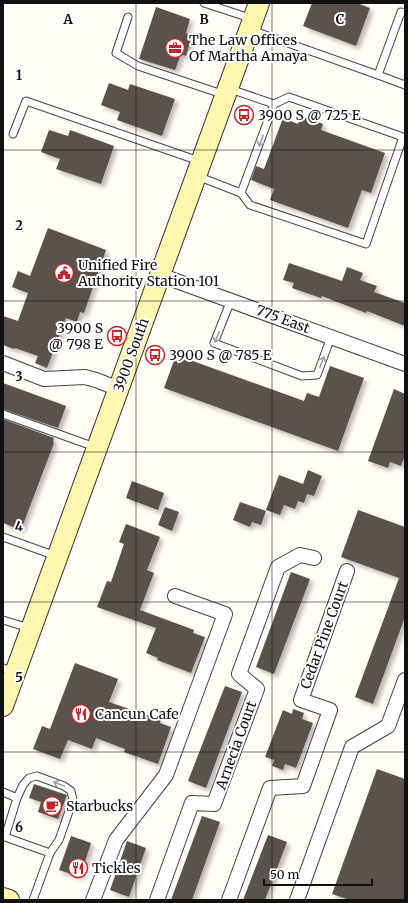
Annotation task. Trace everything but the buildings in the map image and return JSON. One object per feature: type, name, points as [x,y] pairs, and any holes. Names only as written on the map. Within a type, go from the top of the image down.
[{"type":"main road","name":"3900 South","points":[[3,706],[9,671],[31,629],[254,17]]},
{"type":"main road","points":[[3,898],[10,900]]},
{"type":"street","name":"775 East","points":[[160,274],[405,364]]},
{"type":"street","points":[[3,364],[44,379],[85,377],[119,389]]},
{"type":"street","name":"Arnecia Court","points":[[157,900],[192,803],[214,804],[257,689],[239,674],[278,567],[300,555],[314,558]]},
{"type":"street","name":"Cedar Pine Court","points":[[229,900],[270,788],[302,786],[308,772],[330,710],[301,700],[347,571]]},
{"type":"street","points":[[93,900],[116,840],[166,775],[225,614],[175,596]]},
{"type":"street","points":[[297,900],[352,747],[388,726],[405,680]]},
{"type":"lane","points":[[204,3],[254,17],[378,76],[405,85]]},
{"type":"lane","points":[[378,76],[401,12],[405,13]]},
{"type":"lane","points":[[13,134],[26,101],[199,169],[242,193],[250,205],[366,244],[403,137],[289,97],[274,104],[138,66],[116,53],[128,17]]},
{"type":"lane","points":[[242,193],[274,104]]},
{"type":"lane","points":[[231,300],[214,343],[302,376],[317,375],[331,337]]},
{"type":"lane","points":[[3,414],[97,448]]},
{"type":"lane","points":[[3,537],[58,556]]},
{"type":"lane","points":[[3,620],[31,629]]},
{"type":"lane","points":[[32,900],[50,853],[58,840],[73,800],[71,791],[64,786],[37,776],[30,778],[24,785],[17,798],[5,837],[50,853]]},
{"type":"lane","points":[[3,792],[17,798]]},
{"type":"place","name":"The Law Offices Of Martha Amaya","points":[[175,48]]},
{"type":"place","name":"3900 S @ 725 E","points":[[244,115]]},
{"type":"place","name":"Unified Fire Authority Station 101","points":[[64,273]]},
{"type":"place","name":"3900 S @ 798 E","points":[[117,336]]},
{"type":"place","name":"3900 S @ 785 E","points":[[155,355]]},
{"type":"place","name":"Cancun Cafe","points":[[81,714]]},
{"type":"place","name":"Starbucks","points":[[52,806]]},
{"type":"place","name":"Tickles","points":[[78,868]]}]
